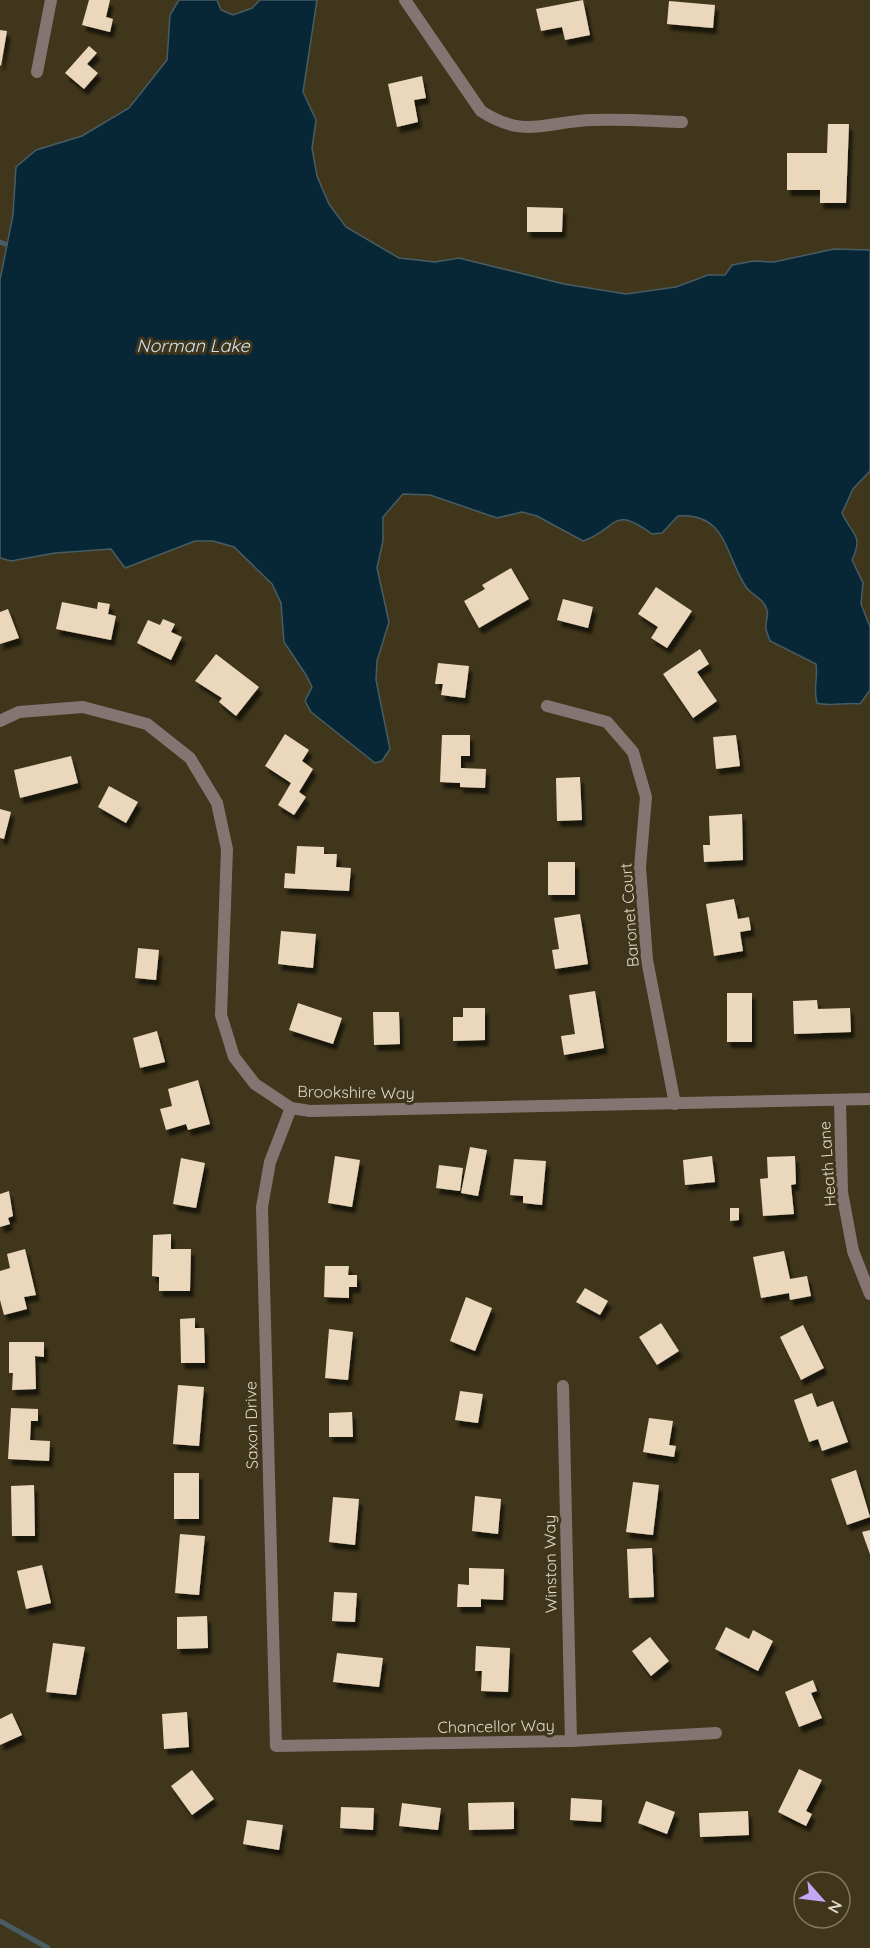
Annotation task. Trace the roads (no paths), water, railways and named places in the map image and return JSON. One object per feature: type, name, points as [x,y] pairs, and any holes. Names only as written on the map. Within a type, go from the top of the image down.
[{"type":"street","points":[[37,72],[51,0]]},
{"type":"street","points":[[405,0],[481,111],[500,123],[532,129],[592,120],[682,122]]},
{"type":"street","name":"Baronet Court","points":[[547,706],[607,722],[633,752],[646,797],[640,867],[647,960],[675,1104]]},
{"type":"street","name":"Brookshire Way","points":[[0,721],[19,712],[83,707],[147,724],[190,758],[217,803],[227,849],[221,1015],[234,1057],[255,1084],[291,1108],[310,1111],[870,1099]]},
{"type":"street","name":"Heath Lane","points":[[840,1100],[842,1192],[854,1251],[870,1294]]},
{"type":"street","name":"Saxon Drive","points":[[276,1746],[262,1207],[270,1162],[291,1108]]},
{"type":"street","name":"Winston Way","points":[[563,1386],[571,1741]]},
{"type":"street","name":"Chancellor Way","points":[[276,1746],[571,1741],[716,1733]]},
{"type":"water","name":"Norman Lake","points":[[179,0],[217,0],[221,10],[233,15],[252,8],[260,0],[317,0],[303,92],[316,120],[312,148],[317,176],[329,204],[346,227],[399,258],[435,262],[459,258],[564,284],[626,294],[676,287],[708,275],[725,275],[732,265],[754,261],[774,262],[834,249],[870,250],[870,471],[853,489],[842,513],[857,540],[852,560],[863,583],[861,604],[870,627],[870,690],[860,704],[817,703],[816,664],[770,641],[766,630],[765,606],[746,587],[716,529],[706,521],[694,517],[678,516],[662,533],[652,534],[639,525],[621,520],[583,541],[537,516],[522,512],[497,518],[430,495],[403,494],[383,517],[383,541],[377,568],[389,622],[377,661],[376,680],[390,749],[382,761],[375,763],[311,712],[305,701],[312,687],[284,642],[281,603],[272,584],[234,547],[213,541],[195,541],[125,568],[111,549],[55,553],[11,561],[0,558],[0,280],[13,215],[16,167],[36,150],[82,136],[129,108],[167,60],[170,15]]},
{"type":"waterway","points":[[0,242],[5,244]]},
{"type":"waterway","points":[[0,1921],[48,1948]]}]
